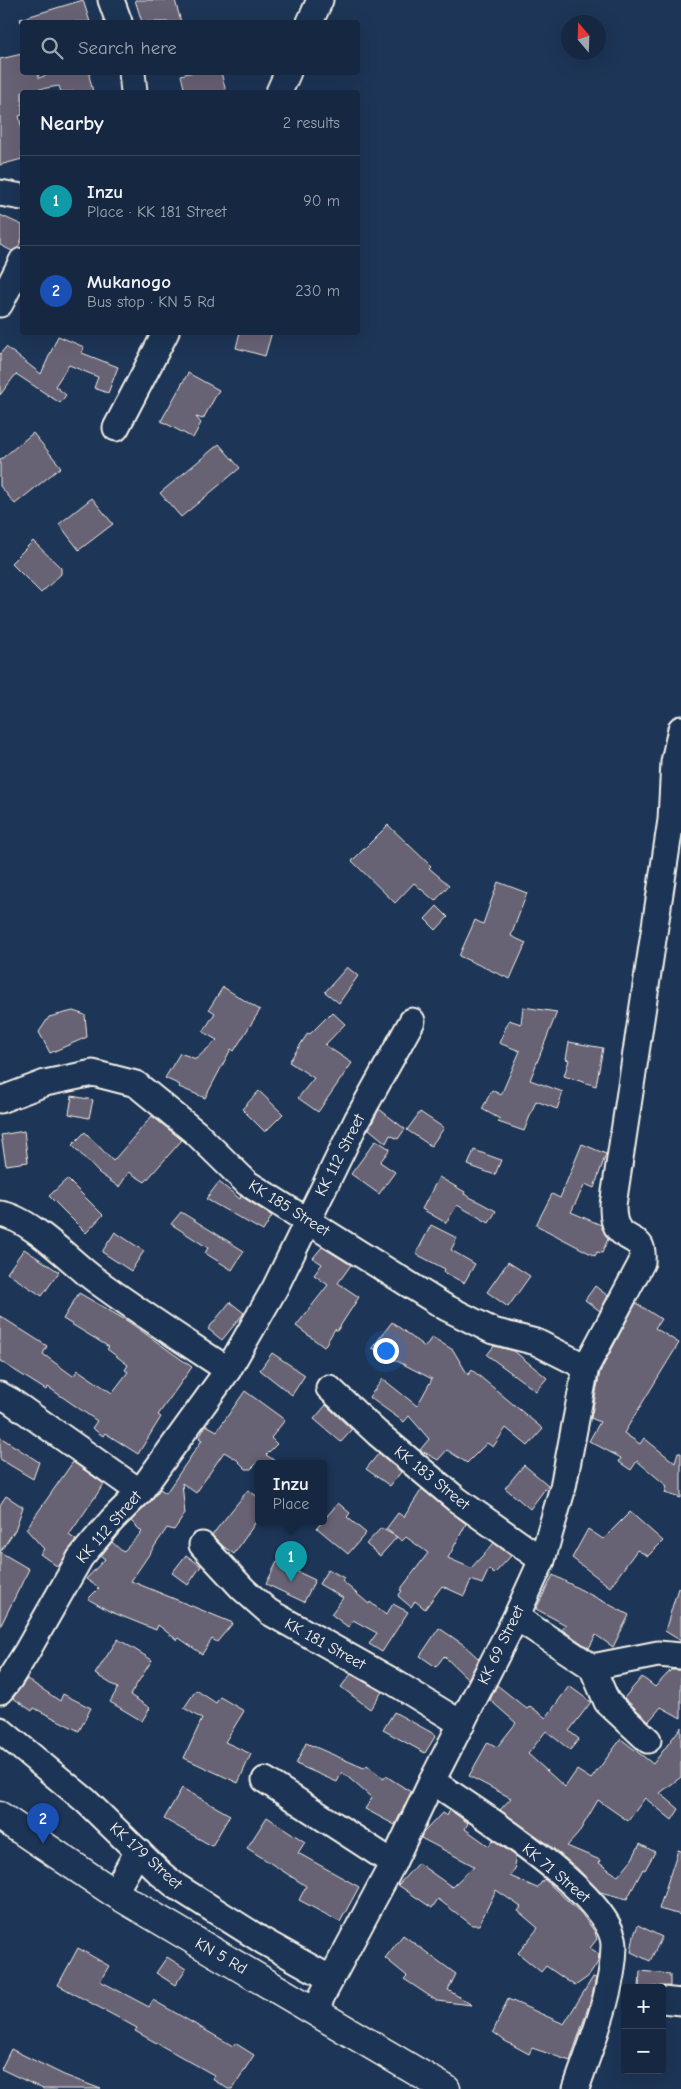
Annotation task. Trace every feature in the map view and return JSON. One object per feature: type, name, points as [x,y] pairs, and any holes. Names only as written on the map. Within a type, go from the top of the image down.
[{"type":"main road","name":"KN 5 Rd","points":[[0,1816],[114,1893],[446,2089]]},
{"type":"street","points":[[111,0],[118,20]]},
{"type":"street","points":[[311,20],[320,0]]},
{"type":"street","points":[[132,75],[134,90]]},
{"type":"street","points":[[280,90],[287,75]]},
{"type":"street","points":[[0,193],[20,196]]},
{"type":"street","points":[[0,304],[20,265]]},
{"type":"street","points":[[116,428],[164,335]]},
{"type":"street","name":"KK 69 Street","points":[[314,2011],[394,1863],[432,1781],[516,1617],[542,1560],[563,1487],[586,1367],[642,1262],[643,1250],[638,1241],[620,1231],[613,1219],[612,1205],[671,820],[674,762],[681,729]]},
{"type":"street","name":"KK 112 Street","points":[[0,1691],[26,1653],[80,1558],[112,1520],[140,1492],[228,1370],[275,1288],[357,1120],[412,1021]]},
{"type":"street","name":"KK 185 Street","points":[[0,1100],[45,1083],[94,1073],[136,1084],[196,1133],[246,1183],[308,1220],[445,1308],[493,1331],[536,1342],[586,1367]]},
{"type":"street","points":[[0,1214],[9,1215],[25,1223],[94,1279],[228,1370]]},
{"type":"street","name":"KK 183 Street","points":[[329,1388],[378,1433],[456,1499],[542,1560]]},
{"type":"street","points":[[0,1396],[10,1401],[140,1492]]},
{"type":"street","name":"KK 181 Street","points":[[202,1545],[243,1590],[269,1612],[392,1681],[462,1724]]},
{"type":"street","points":[[516,1617],[592,1667],[607,1702],[648,1740]]},
{"type":"street","points":[[592,1667],[658,1654],[681,1656]]},
{"type":"street","name":"KK 179 Street","points":[[0,1730],[86,1801],[176,1886],[263,1941],[331,1979]]},
{"type":"street","points":[[265,1780],[394,1863]]},
{"type":"street","name":"KK 71 Street","points":[[432,1781],[514,1837],[584,1893],[607,1921],[614,1945],[616,1995],[576,2089]]},
{"type":"street","points":[[114,1893],[138,1851]]},
{"type":"street","points":[[666,2000],[681,2002]]},
{"type":"building","points":[[83,0],[89,20],[20,20]]},
{"type":"building","points":[[135,0],[175,0],[180,20],[141,20]]},
{"type":"building","points":[[20,54],[20,75],[38,75],[39,78],[46,75],[89,75],[93,90],[60,90],[59,86],[20,90],[20,160],[0,165],[0,59]]},
{"type":"building","points":[[181,75],[222,75],[226,90],[185,90]]},
{"type":"building","points":[[0,215],[20,224],[20,243],[18,248],[12,251],[0,245]]},
{"type":"building","points":[[239,335],[271,335],[265,356],[236,348]]},
{"type":"building","points":[[58,336],[84,347],[82,353],[118,367],[108,393],[94,388],[98,377],[69,365],[55,386],[66,395],[60,403],[16,374],[0,395],[0,354],[6,347],[41,374]]},
{"type":"building","points":[[188,373],[219,390],[203,419],[196,417],[201,423],[193,438],[161,421]]},
{"type":"building","points":[[33,433],[61,467],[15,504],[0,486],[0,460]]},
{"type":"building","points":[[219,444],[240,468],[181,517],[160,493]]},
{"type":"building","points":[[92,498],[113,524],[79,550],[59,524]]},
{"type":"building","points":[[33,541],[61,568],[61,574],[41,593],[11,563]]},
{"type":"building","points":[[388,825],[431,866],[429,868],[449,885],[435,901],[414,883],[395,903],[352,861]]},
{"type":"building","points":[[498,882],[527,893],[511,936],[526,943],[510,979],[459,956],[475,920],[483,924]]},
{"type":"building","points":[[437,906],[448,917],[436,930],[425,919]]},
{"type":"building","points":[[347,967],[358,976],[339,1003],[325,992]]},
{"type":"building","points":[[223,987],[260,1010],[234,1051],[231,1049],[205,1098],[179,1087],[180,1085],[165,1078],[180,1053],[196,1059],[217,1040],[203,1032],[215,1013],[209,1009]]},
{"type":"building","points":[[523,1007],[557,1012],[530,1080],[563,1092],[557,1109],[536,1101],[524,1131],[498,1122],[500,1119],[482,1109],[492,1090],[501,1095],[520,1051],[499,1043],[509,1020],[521,1024]]},
{"type":"building","points":[[73,1011],[85,1015],[87,1037],[50,1053],[39,1032],[49,1017]]},
{"type":"building","points":[[332,1012],[345,1024],[325,1045],[352,1063],[318,1112],[298,1098],[314,1078],[289,1062],[308,1033],[310,1034]]},
{"type":"building","points":[[569,1042],[603,1048],[596,1086],[564,1076],[569,1060],[566,1059]]},
{"type":"building","points":[[259,1091],[283,1114],[265,1132],[242,1109]]},
{"type":"building","points":[[72,1096],[93,1100],[89,1118],[69,1114]]},
{"type":"building","points":[[379,1109],[405,1129],[398,1139],[390,1135],[386,1143],[369,1129]]},
{"type":"building","points":[[420,1112],[444,1128],[431,1146],[407,1130]]},
{"type":"building","points":[[152,1116],[182,1140],[145,1182],[129,1172],[119,1187],[99,1173],[72,1145],[85,1132],[113,1161]]},
{"type":"building","points":[[24,1131],[28,1162],[6,1165],[1,1135]]},
{"type":"building","points":[[376,1140],[390,1149],[380,1162],[395,1172],[379,1194],[351,1174]]},
{"type":"building","points":[[582,1144],[606,1154],[594,1188],[585,1184],[571,1212],[601,1225],[608,1239],[602,1253],[597,1252],[595,1256],[536,1225],[552,1194],[560,1198]]},
{"type":"building","points":[[474,1150],[501,1160],[495,1175],[468,1165]]},
{"type":"building","points":[[439,1177],[465,1192],[464,1194],[496,1211],[489,1223],[457,1205],[446,1223],[422,1209]]},
{"type":"building","points":[[67,1179],[103,1215],[86,1233],[49,1196]]},
{"type":"building","points":[[219,1182],[240,1199],[241,1196],[272,1216],[263,1231],[206,1199]]},
{"type":"building","points":[[181,1212],[244,1251],[232,1270],[205,1253],[208,1248],[171,1224]]},
{"type":"building","points":[[431,1225],[457,1238],[451,1250],[475,1264],[464,1283],[444,1272],[445,1269],[416,1254]]},
{"type":"building","points":[[115,1232],[144,1251],[131,1271],[102,1252]]},
{"type":"building","points":[[322,1247],[351,1265],[338,1283],[359,1297],[324,1347],[296,1326],[328,1285],[314,1275],[322,1264],[313,1258]]},
{"type":"building","points":[[24,1249],[59,1272],[42,1296],[7,1273]]},
{"type":"building","points":[[508,1262],[530,1276],[508,1307],[487,1292]]},
{"type":"building","points":[[595,1286],[608,1296],[600,1311],[585,1300]]},
{"type":"building","points":[[79,1293],[129,1322],[192,1367],[158,1415],[161,1417],[138,1454],[105,1433],[103,1436],[92,1428],[97,1421],[48,1387],[46,1390],[0,1361],[0,1316],[47,1346],[43,1354],[73,1376],[78,1370],[112,1393],[128,1372],[125,1370],[128,1365],[107,1349],[109,1347],[63,1319]]},
{"type":"building","points":[[230,1302],[244,1313],[222,1340],[208,1329]]},
{"type":"building","points":[[636,1303],[661,1319],[655,1328],[679,1343],[624,1433],[640,1444],[644,1438],[675,1463],[678,1453],[681,1453],[681,1498],[665,1493],[667,1486],[637,1461],[631,1470],[619,1462],[621,1458],[589,1441],[600,1422],[591,1418],[600,1372]]},
{"type":"building","points":[[392,1322],[425,1347],[432,1337],[453,1350],[468,1375],[472,1370],[543,1429],[528,1446],[506,1428],[493,1447],[487,1443],[467,1463],[447,1450],[438,1460],[420,1450],[429,1439],[409,1416],[404,1422],[369,1397],[383,1379],[417,1406],[432,1379],[372,1348]]},
{"type":"building","points":[[494,1346],[514,1351],[547,1378],[536,1391],[487,1355]]},
{"type":"building","points":[[272,1353],[305,1375],[292,1395],[260,1370]]},
{"type":"building","points":[[245,1391],[285,1420],[271,1438],[277,1444],[266,1455],[274,1460],[255,1460],[255,1465],[251,1469],[246,1469],[236,1459],[224,1452],[196,1493],[182,1483],[185,1514],[174,1530],[167,1528],[131,1581],[233,1623],[217,1642],[212,1639],[202,1654],[179,1638],[177,1640],[158,1625],[156,1630],[109,1611],[88,1599],[99,1588],[86,1579],[105,1559],[101,1556],[112,1542],[123,1552],[142,1532],[131,1521],[160,1489],[166,1493],[202,1440],[199,1438],[206,1425],[217,1431]]},
{"type":"building","points":[[326,1405],[352,1430],[341,1442],[314,1419]]},
{"type":"building","points":[[0,1437],[39,1462],[33,1479],[0,1459]]},
{"type":"building","points":[[379,1453],[401,1472],[390,1486],[366,1469]]},
{"type":"building","points":[[73,1462],[104,1484],[69,1535],[76,1540],[58,1567],[40,1554],[44,1549],[26,1529]]},
{"type":"building","points":[[524,1465],[548,1485],[530,1509],[505,1488]]},
{"type":"building","points":[[422,1489],[466,1524],[448,1558],[471,1568],[494,1543],[511,1556],[494,1574],[489,1569],[482,1584],[471,1580],[464,1596],[442,1586],[425,1609],[415,1601],[411,1607],[398,1596],[402,1591],[400,1590],[428,1553],[406,1537],[402,1541],[386,1529],[398,1513],[404,1517]]},
{"type":"building","points":[[248,1490],[255,1495],[255,1523],[234,1554],[212,1535]]},
{"type":"building","points":[[6,1496],[23,1507],[15,1530],[0,1552],[0,1505]]},
{"type":"building","points":[[338,1503],[350,1513],[347,1517],[366,1533],[348,1554],[317,1528],[320,1525],[327,1525],[327,1516]]},
{"type":"building","points":[[630,1512],[663,1541],[648,1556],[637,1550],[610,1587],[572,1558],[588,1529],[603,1539]]},
{"type":"building","points":[[381,1528],[397,1537],[380,1556],[366,1544]]},
{"type":"building","points":[[0,1552],[29,1569],[0,1627]]},
{"type":"building","points":[[186,1555],[201,1566],[188,1585],[172,1573]]},
{"type":"building","points":[[277,1562],[315,1580],[304,1602],[266,1584]]},
{"type":"building","points":[[328,1569],[344,1578],[342,1581],[369,1604],[370,1602],[386,1615],[393,1604],[408,1612],[382,1652],[369,1644],[377,1633],[353,1620],[348,1627],[331,1614],[343,1598],[319,1584]]},
{"type":"building","points":[[553,1575],[629,1615],[613,1647],[596,1635],[589,1648],[561,1629],[566,1625],[536,1609]]},
{"type":"building","points":[[678,1588],[681,1589],[681,1641],[665,1631]]},
{"type":"building","points":[[439,1628],[464,1645],[479,1659],[468,1679],[444,1656],[436,1667],[420,1656]]},
{"type":"building","points":[[118,1639],[152,1660],[130,1695],[150,1708],[142,1721],[110,1702],[118,1688],[95,1674]]},
{"type":"building","points":[[671,1670],[681,1670],[681,1718],[661,1707],[649,1721],[624,1698],[642,1677],[655,1687]]},
{"type":"building","points":[[351,1674],[382,1692],[370,1709],[341,1687]]},
{"type":"building","points":[[27,1679],[60,1701],[63,1694],[91,1708],[79,1731],[34,1708],[32,1711],[13,1698]]},
{"type":"building","points":[[497,1685],[527,1709],[530,1706],[546,1718],[569,1686],[591,1702],[569,1731],[579,1739],[570,1750],[546,1731],[528,1754],[565,1787],[577,1770],[591,1779],[621,1739],[653,1764],[681,1727],[681,1777],[660,1793],[679,1809],[672,1820],[645,1798],[628,1821],[598,1800],[578,1834],[567,1846],[600,1860],[599,1863],[618,1876],[632,1859],[640,1844],[655,1852],[645,1870],[643,1869],[627,1899],[600,1892],[577,1868],[548,1844],[500,1810],[511,1798],[469,1776],[488,1742],[497,1747],[516,1723],[490,1700]]},
{"type":"building","points":[[196,1690],[216,1703],[220,1697],[244,1711],[225,1742],[251,1754],[238,1783],[184,1758],[202,1719],[184,1708]]},
{"type":"building","points":[[394,1712],[436,1735],[425,1753],[383,1730]]},
{"type":"building","points":[[306,1743],[364,1768],[367,1765],[384,1779],[386,1776],[411,1792],[395,1825],[365,1809],[372,1798],[342,1772],[337,1782],[296,1764]]},
{"type":"building","points":[[182,1788],[230,1815],[212,1846],[164,1819]]},
{"type":"building","points":[[450,1810],[468,1823],[465,1829],[489,1846],[493,1840],[516,1856],[514,1865],[516,1867],[510,1876],[537,1888],[544,1879],[581,1913],[595,1932],[597,1939],[590,1948],[599,1954],[598,1962],[589,1976],[575,1986],[546,1966],[541,1972],[518,1953],[538,1928],[518,1911],[521,1907],[496,1890],[479,1925],[472,1925],[438,1899],[432,1908],[398,1885],[418,1863],[452,1887],[474,1866],[421,1838],[423,1833],[442,1813],[447,1816]]},
{"type":"building","points":[[267,1817],[305,1842],[298,1853],[359,1887],[340,1922],[299,1900],[306,1886],[247,1848]]},
{"type":"building","points":[[678,1850],[681,1851],[681,1915],[659,1909]]},
{"type":"building","points":[[638,1925],[662,1937],[650,1961],[631,1952]]},
{"type":"building","points":[[403,1935],[456,1974],[448,1990],[472,2005],[437,2001],[404,1979],[407,1976],[385,1958]]},
{"type":"building","points":[[78,1948],[109,1966],[100,1981],[149,2007],[153,2000],[233,2046],[235,2043],[254,2055],[232,2089],[228,2089],[212,2079],[214,2075],[135,2031],[137,2028],[58,1985]]},
{"type":"building","points":[[167,1957],[186,1969],[175,1985],[156,1973]]},
{"type":"building","points":[[640,1971],[670,1974],[670,1986],[666,1986],[666,1984],[639,1984]]},
{"type":"building","points":[[593,1977],[596,1978],[592,1996],[570,2061],[532,2048],[529,2054],[493,2032],[508,1999],[564,2024]]},
{"type":"building","points":[[11,2049],[64,2075],[101,2089],[43,2089],[1,2069]]},
{"type":"place","name":"Inzu","points":[[291,1582]]},
{"type":"place","name":"Mukanogo","points":[[43,1844]]}]
